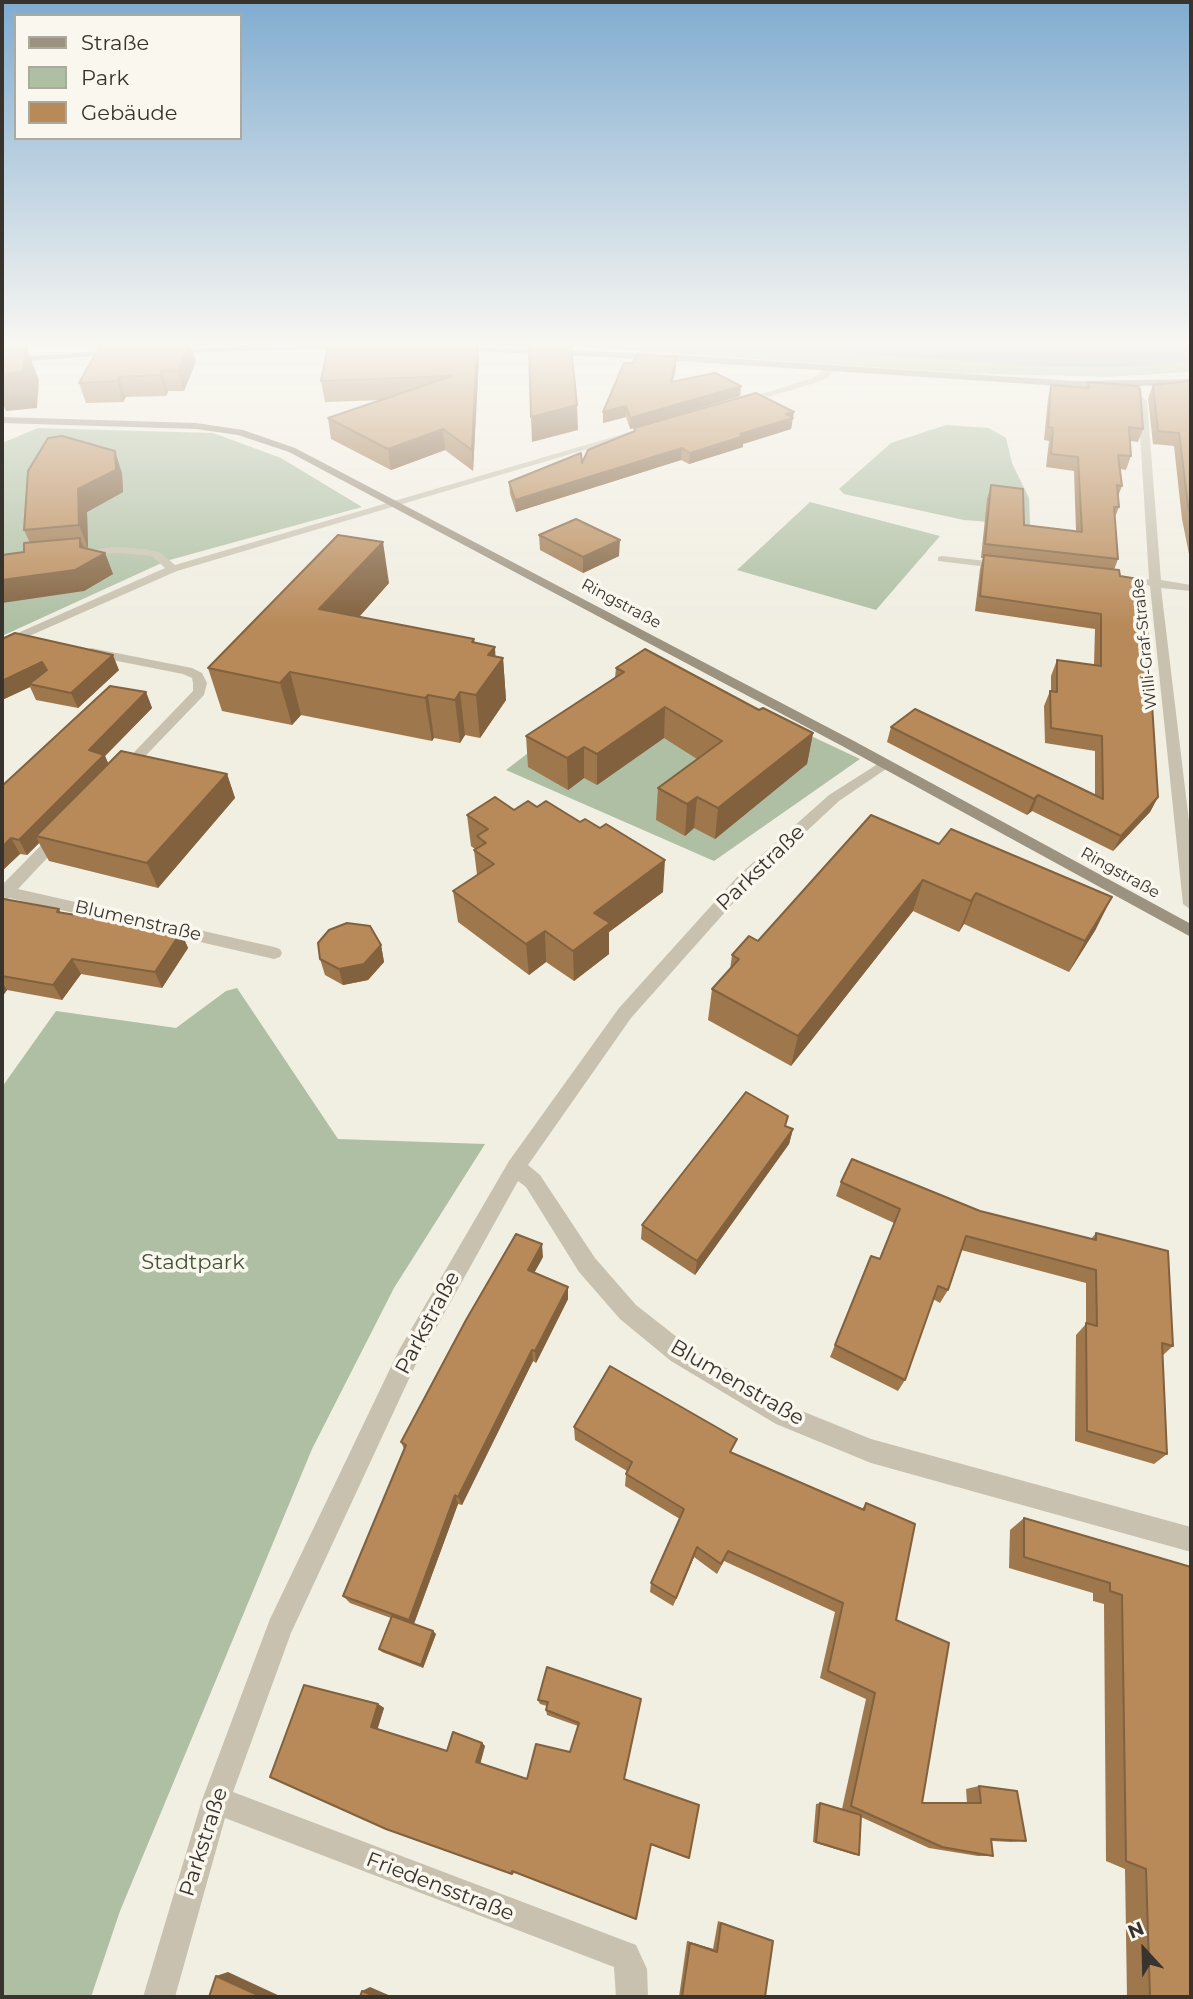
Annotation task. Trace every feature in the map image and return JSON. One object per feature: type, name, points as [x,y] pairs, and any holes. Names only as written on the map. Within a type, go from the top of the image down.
[{"type":"street","name":"Ringstraße","points":[[261,439],[292,450],[884,764],[1191,931]]},
{"type":"street","points":[[2,644],[173,569],[613,439]]},
{"type":"street","name":"Willi-Graf-Straße","points":[[1145,439],[1155,583],[1191,904]]},
{"type":"street","points":[[68,555],[115,550],[145,552],[157,555],[173,569]]},
{"type":"street","points":[[942,559],[1022,568]]},
{"type":"street","points":[[1128,580],[1191,588]]},
{"type":"street","points":[[15,638],[42,643]]},
{"type":"street","points":[[83,651],[187,671],[197,676],[200,683],[200,692],[110,785]]},
{"type":"street","name":"Parkstraße","points":[[159,1997],[216,1800],[279,1628],[407,1358],[516,1167],[625,1013],[744,880],[834,798],[884,764]]},
{"type":"street","points":[[3,893],[72,823]]},
{"type":"street","name":"Blumenstraße","points":[[3,893],[274,953]]},
{"type":"street","name":"Blumenstraße","points":[[516,1167],[533,1181],[587,1265],[628,1312],[679,1353],[784,1416],[871,1451],[1191,1540]]},
{"type":"street","name":"Friedensstraße","points":[[216,1800],[625,1956],[631,1969],[632,1997]]},
{"type":"green space","points":[[11,439],[230,439],[281,458],[362,507],[166,561],[2,636],[2,443]]},
{"type":"green space","points":[[902,439],[1006,439],[1012,463],[1029,498],[1030,525],[964,520],[844,494],[839,489],[891,443]]},
{"type":"green space","points":[[810,502],[940,536],[876,610],[737,570]]},
{"type":"green space","points":[[649,660],[860,759],[714,861],[506,770]]},
{"type":"green space","name":"Stadtpark","points":[[237,988],[338,1139],[485,1144],[394,1288],[312,1449],[120,1911],[91,1997],[2,1997],[2,1087],[56,1011],[176,1028],[226,991]]},
{"type":"building","points":[[47,439],[74,439],[115,451],[116,470],[78,489],[79,525],[24,530],[28,471]]},
{"type":"building","points":[[369,439],[415,439],[388,449]]},
{"type":"building","points":[[457,439],[473,439],[472,450]]},
{"type":"building","points":[[615,439],[734,439],[690,453],[682,448],[515,500],[509,482],[581,453],[582,463],[588,450]]},
{"type":"building","points":[[1052,439],[1130,439],[1131,456],[1118,455],[1122,486],[1117,485],[1119,507],[1114,507],[1118,559],[985,544],[991,485],[1023,489],[1024,525],[1082,532],[1078,457],[1051,454]]},
{"type":"building","points":[[1180,439],[1191,439],[1191,519]]},
{"type":"building","points":[[576,519],[620,540],[583,557],[539,535]]},
{"type":"building","points":[[338,535],[383,542],[319,609],[474,639],[472,642],[495,647],[488,655],[503,658],[476,695],[460,692],[455,700],[428,695],[425,698],[290,672],[280,683],[208,668]]},
{"type":"building","points":[[80,538],[80,547],[105,553],[75,570],[2,580],[2,555],[24,552],[24,543]]},
{"type":"building","points":[[984,555],[1119,570],[1120,576],[1144,580],[1158,797],[1121,836],[1038,795],[1034,799],[891,727],[915,709],[1103,799],[1102,736],[1051,728],[1050,691],[1057,692],[1057,660],[1101,666],[1101,614],[980,596]]},
{"type":"building","points":[[15,633],[113,655],[71,693],[29,684],[47,670],[42,662],[2,681],[2,639]]},
{"type":"building","points":[[645,649],[759,710],[763,708],[813,733],[718,808],[697,797],[687,804],[658,788],[722,741],[665,707],[597,754],[584,747],[567,758],[526,736],[624,672],[616,668]]},
{"type":"building","points":[[110,686],[146,692],[89,750],[104,755],[19,840],[11,838],[2,847],[2,786]]},
{"type":"building","points":[[121,751],[227,774],[147,863],[36,836]]},
{"type":"building","points":[[495,797],[514,810],[528,801],[537,807],[546,801],[580,822],[585,819],[600,828],[606,824],[665,860],[594,913],[610,923],[573,951],[545,931],[526,944],[453,891],[494,864],[474,850],[486,843],[477,836],[488,829],[467,815]]},
{"type":"building","points":[[871,815],[939,844],[951,829],[1112,897],[1085,941],[976,893],[971,901],[923,880],[798,1036],[712,989],[739,959],[732,955],[749,936],[758,941]]},
{"type":"building","points":[[4,899],[59,909],[57,912],[181,932],[155,972],[72,959],[53,985],[2,976]]},
{"type":"building","points":[[347,923],[370,926],[381,945],[364,964],[339,969],[320,959],[318,943],[329,930]]},
{"type":"building","points":[[746,1092],[788,1116],[785,1126],[793,1129],[697,1261],[642,1225]]},
{"type":"building","points":[[852,1159],[980,1211],[1096,1240],[1096,1233],[1168,1251],[1173,1346],[1162,1343],[1167,1454],[1087,1431],[1086,1323],[1097,1326],[1096,1270],[966,1236],[948,1290],[938,1286],[905,1380],[835,1345],[871,1256],[880,1259],[900,1209],[841,1182]]},
{"type":"building","points":[[516,1234],[542,1244],[528,1270],[568,1287],[535,1351],[532,1350],[458,1497],[455,1495],[409,1620],[343,1596],[406,1445],[401,1442],[466,1320]]},
{"type":"building","points":[[610,1366],[737,1439],[730,1452],[864,1510],[866,1503],[915,1524],[896,1620],[949,1643],[922,1803],[981,1803],[979,1786],[1017,1791],[1026,1841],[991,1839],[993,1856],[942,1847],[851,1806],[875,1693],[828,1671],[843,1603],[728,1551],[721,1564],[697,1547],[676,1598],[651,1583],[684,1509],[626,1474],[632,1462],[574,1427]]},
{"type":"building","points":[[1024,1518],[1191,1567],[1191,1997],[1150,1997],[1146,1869],[1126,1861],[1122,1595],[1110,1591],[1110,1583],[1024,1557]]},
{"type":"building","points":[[392,1616],[433,1631],[421,1665],[379,1649]]},
{"type":"building","points":[[547,1667],[641,1699],[624,1779],[699,1805],[689,1858],[651,1844],[636,1919],[512,1871],[512,1874],[386,1829],[270,1777],[304,1685],[378,1704],[371,1727],[447,1751],[453,1732],[482,1743],[476,1762],[527,1779],[536,1744],[570,1752],[579,1723],[546,1710],[548,1702],[538,1700]]},
{"type":"building","points":[[820,1803],[861,1815],[859,1855],[816,1842]]},
{"type":"building","points":[[721,1923],[773,1941],[765,1997],[682,1997],[690,1943],[717,1952]]},
{"type":"building","points":[[216,1976],[262,1997],[209,1997]]},
{"type":"building","points":[[362,1991],[377,1997],[360,1997]]}]
